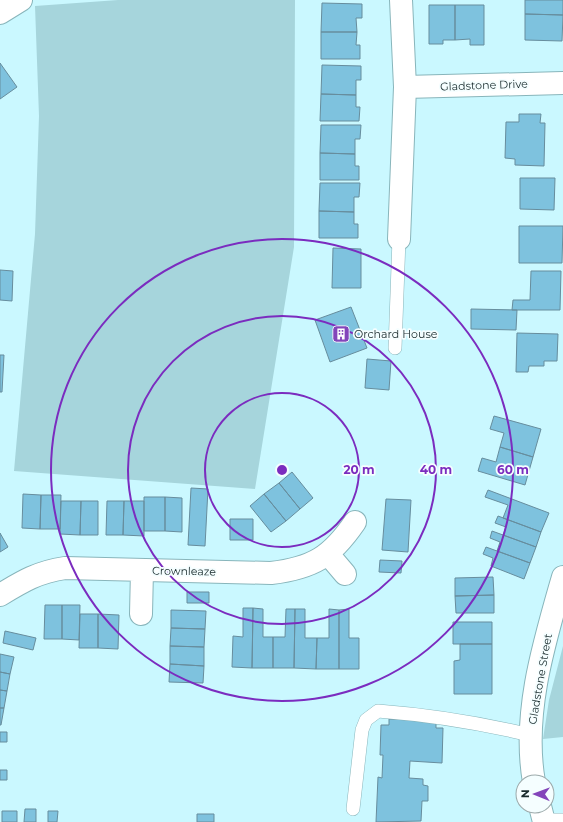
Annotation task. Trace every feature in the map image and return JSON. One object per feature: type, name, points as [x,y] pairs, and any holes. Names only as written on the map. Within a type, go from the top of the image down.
[{"type":"street","points":[[0,13],[21,0]]},
{"type":"street","points":[[399,239],[405,87],[401,0]]},
{"type":"street","name":"Gladstone Drive","points":[[405,87],[563,82]]},
{"type":"street","name":"Crownleaze","points":[[0,595],[31,576],[47,571],[65,568],[270,572],[291,570],[307,565],[328,554],[344,539],[355,522]]},
{"type":"street","points":[[328,554],[345,574]]},
{"type":"street","points":[[141,614],[142,570]]},
{"type":"street","name":"Gladstone Street","points":[[532,774],[530,735],[532,707],[538,676],[563,577]]},
{"type":"lane","points":[[395,348],[399,239]]},
{"type":"lane","points":[[353,809],[362,730],[366,720],[378,711],[447,718],[490,725],[530,735]]},
{"type":"shaded area","points":[[118,0],[295,0],[294,247],[255,489],[14,471],[35,234],[39,116],[35,6]]},
{"type":"shaded area","points":[[563,646],[563,737],[543,739],[549,700]]},
{"type":"building","points":[[525,0],[563,0],[563,15],[525,14]]},
{"type":"building","points":[[322,3],[362,4],[362,18],[356,18],[357,32],[321,32]]},
{"type":"building","points":[[429,5],[455,5],[455,40],[443,40],[443,44],[429,44]]},
{"type":"building","points":[[455,5],[484,5],[484,45],[470,45],[470,39],[455,40]]},
{"type":"building","points":[[525,14],[563,15],[562,41],[525,40]]},
{"type":"building","points":[[321,32],[357,32],[356,45],[360,45],[360,59],[321,59]]},
{"type":"building","points":[[0,63],[17,87],[0,99]]},
{"type":"building","points":[[322,65],[361,66],[361,80],[356,80],[356,95],[321,94]]},
{"type":"building","points":[[321,94],[356,95],[356,107],[360,107],[359,121],[320,121]]},
{"type":"building","points":[[519,114],[541,114],[540,123],[545,123],[544,166],[515,165],[515,159],[505,158],[506,122],[519,122]]},
{"type":"building","points":[[321,125],[361,125],[360,139],[355,139],[355,154],[320,153]]},
{"type":"building","points":[[320,153],[355,154],[355,166],[359,166],[359,180],[320,180]]},
{"type":"building","points":[[520,178],[555,178],[554,210],[520,209]]},
{"type":"building","points":[[320,183],[360,183],[359,197],[354,197],[354,212],[319,211]]},
{"type":"building","points":[[319,211],[354,212],[354,224],[358,224],[358,238],[319,238]]},
{"type":"building","points":[[519,226],[563,226],[562,263],[519,263]]},
{"type":"building","points":[[333,248],[361,249],[361,288],[332,288]]},
{"type":"building","points":[[0,270],[13,271],[12,301],[0,300]]},
{"type":"building","points":[[531,271],[561,271],[560,310],[512,310],[513,300],[530,300]]},
{"type":"building","name":"Orchard House","points":[[351,307],[367,348],[330,362],[315,320]]},
{"type":"building","points":[[471,309],[517,310],[516,330],[471,329]]},
{"type":"building","points":[[517,333],[558,334],[557,361],[544,361],[544,366],[529,366],[528,372],[516,372]]},
{"type":"building","points":[[0,355],[4,355],[2,392],[0,392]]},
{"type":"building","points":[[367,359],[391,361],[389,390],[365,388]]},
{"type":"building","points":[[494,416],[541,429],[533,457],[500,447],[504,433],[490,429]]},
{"type":"building","points":[[500,447],[533,457],[525,485],[478,471],[482,458],[496,462]]},
{"type":"building","points":[[292,472],[313,498],[300,509],[279,483]]},
{"type":"building","points":[[279,483],[300,509],[286,521],[264,494]]},
{"type":"building","points":[[191,488],[208,489],[205,546],[188,545]]},
{"type":"building","points":[[488,490],[549,513],[541,532],[503,518],[508,505],[485,497]]},
{"type":"building","points":[[23,494],[41,495],[40,529],[22,528]]},
{"type":"building","points":[[264,494],[286,521],[271,532],[250,506]]},
{"type":"building","points":[[41,495],[61,495],[60,529],[40,529]]},
{"type":"building","points":[[144,497],[165,497],[165,531],[144,531]]},
{"type":"building","points":[[165,497],[182,498],[182,532],[165,531]]},
{"type":"building","points":[[386,499],[411,500],[408,552],[382,550]]},
{"type":"building","points":[[61,501],[81,501],[80,535],[60,534]]},
{"type":"building","points":[[81,501],[98,501],[98,535],[80,535]]},
{"type":"building","points":[[107,501],[124,501],[123,535],[106,535]]},
{"type":"building","points":[[124,501],[144,501],[144,536],[123,535]]},
{"type":"building","points":[[498,516],[541,532],[536,547],[503,535],[506,527],[495,523]]},
{"type":"building","points":[[230,519],[253,519],[253,540],[230,540]]},
{"type":"building","points":[[492,531],[536,547],[530,563],[497,551],[500,542],[490,538]]},
{"type":"building","points":[[0,533],[8,547],[0,552]]},
{"type":"building","points":[[486,547],[530,563],[524,579],[491,566],[493,558],[483,554]]},
{"type":"building","points":[[380,560],[402,561],[401,573],[379,572]]},
{"type":"building","points":[[493,577],[494,595],[455,596],[455,578]]},
{"type":"building","points":[[187,592],[209,592],[209,603],[187,603]]},
{"type":"building","points":[[494,595],[494,613],[456,613],[455,596]]},
{"type":"building","points":[[45,605],[62,605],[62,639],[44,639]]},
{"type":"building","points":[[62,605],[80,605],[79,640],[62,639]]},
{"type":"building","points":[[243,608],[253,608],[252,668],[232,667],[233,636],[243,637]]},
{"type":"building","points":[[253,608],[263,609],[263,637],[273,637],[273,668],[252,668]]},
{"type":"building","points":[[286,609],[295,609],[294,668],[273,668],[273,637],[285,637]]},
{"type":"building","points":[[295,609],[305,609],[305,638],[317,638],[316,669],[294,668]]},
{"type":"building","points":[[329,609],[339,610],[339,669],[316,669],[317,638],[329,638]]},
{"type":"building","points":[[349,609],[349,638],[359,638],[359,669],[339,669],[339,610]]},
{"type":"building","points":[[171,610],[206,611],[205,629],[171,628]]},
{"type":"building","points":[[80,614],[98,614],[98,648],[79,648]]},
{"type":"building","points":[[98,614],[119,615],[118,649],[98,648]]},
{"type":"building","points":[[453,622],[492,622],[492,644],[453,644]]},
{"type":"building","points":[[171,628],[205,629],[204,647],[170,646]]},
{"type":"building","points":[[5,631],[36,638],[33,650],[3,643]]},
{"type":"building","points":[[460,644],[492,644],[492,694],[454,694],[454,661],[460,660]]},
{"type":"building","points":[[170,646],[204,647],[204,666],[170,664]]},
{"type":"building","points":[[0,654],[14,657],[10,674],[0,672]]},
{"type":"building","points":[[170,664],[204,666],[203,683],[169,682]]},
{"type":"building","points":[[0,672],[10,674],[7,691],[0,690]]},
{"type":"building","points":[[0,690],[7,691],[4,708],[0,708]]},
{"type":"building","points":[[0,708],[4,708],[1,725],[0,725]]},
{"type":"building","points":[[389,719],[436,721],[436,728],[443,728],[442,763],[410,761],[409,778],[423,779],[423,785],[428,786],[428,801],[422,801],[421,821],[376,822],[378,777],[382,778],[383,755],[380,755],[381,725],[389,725]]},
{"type":"building","points":[[0,732],[7,732],[7,742],[0,742]]},
{"type":"building","points":[[0,770],[7,770],[7,780],[0,780]]},
{"type":"building","points":[[25,809],[36,809],[36,822],[24,822]]},
{"type":"building","points":[[2,811],[17,811],[17,822],[2,822]]},
{"type":"building","points":[[48,811],[58,811],[57,822],[48,822]]},
{"type":"building","points":[[197,814],[214,814],[214,822],[197,822]]},
{"type":"place","name":"Orchard House","points":[[341,334]]}]
